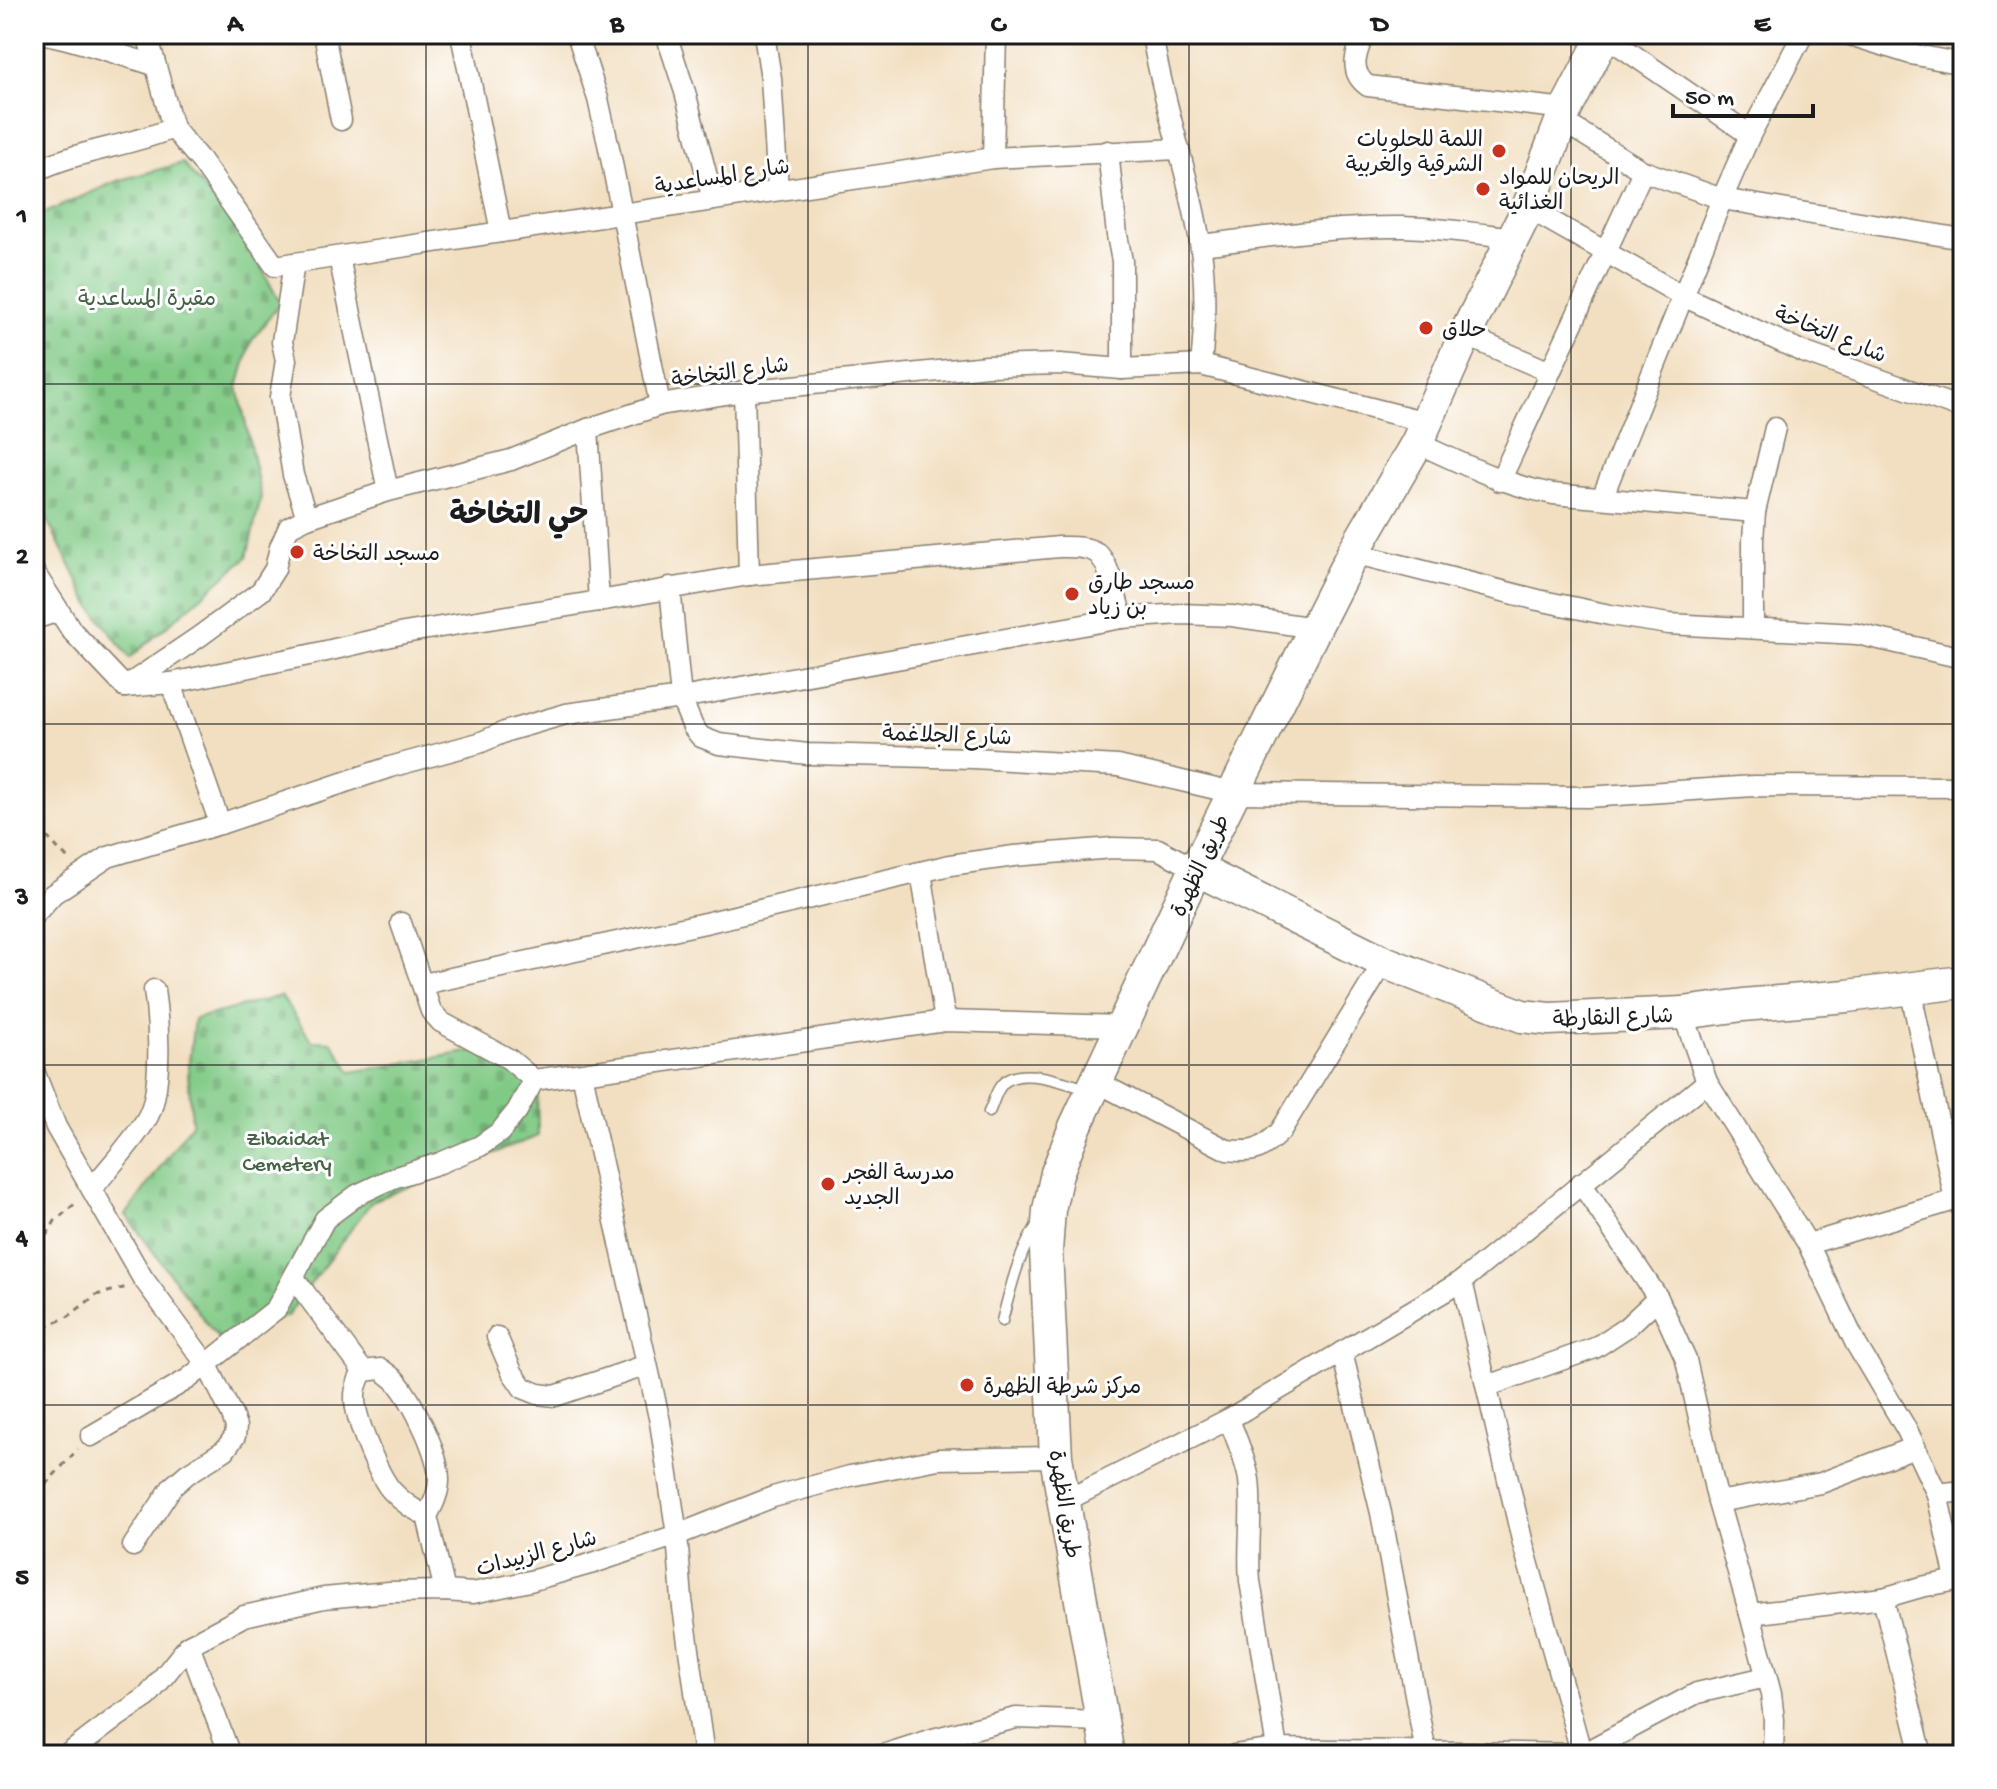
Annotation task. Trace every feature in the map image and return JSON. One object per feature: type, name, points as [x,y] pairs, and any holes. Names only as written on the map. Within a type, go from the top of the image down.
[{"type":"main road","name":"طريق الظهرة","points":[[1108,1755],[1056,1457],[1046,1251],[1049,1210],[1057,1173],[1075,1127],[1233,793],[1353,553],[1422,432],[1465,335],[1528,208],[1564,115],[1605,35]]},
{"type":"main road","name":"شارع النقارطة","points":[[1196,869],[1384,962],[1522,1016],[1549,1019],[1683,1013],[1963,982]]},
{"type":"street","points":[[45,34],[155,65]]},
{"type":"street","points":[[147,34],[173,128],[284,265],[282,342],[286,360],[280,397],[293,475],[307,518]]},
{"type":"street","points":[[324,34],[341,120]]},
{"type":"street","points":[[461,34],[501,232]]},
{"type":"street","points":[[577,34],[598,99],[660,405]]},
{"type":"street","points":[[666,34],[685,92],[713,200]]},
{"type":"street","points":[[764,34],[771,78],[778,190]]},
{"type":"street","points":[[993,158],[996,34]]},
{"type":"street","points":[[1152,34],[1201,245],[1205,328],[1201,365]]},
{"type":"street","points":[[1364,34],[1354,57],[1358,76],[1368,86],[1564,115],[1643,171],[1722,199],[1963,239]]},
{"type":"street","points":[[1602,498],[1722,199],[1750,135],[1803,34]]},
{"type":"street","points":[[1847,34],[1911,54],[1963,64]]},
{"type":"street","points":[[1605,35],[1750,135]]},
{"type":"street","points":[[34,172],[51,164],[173,128]]},
{"type":"street","name":"شارع المساعدية","points":[[284,265],[993,158],[1179,149]]},
{"type":"street","points":[[1108,151],[1122,261],[1122,369]]},
{"type":"street","points":[[1500,481],[1643,171]]},
{"type":"street","name":"شارع التخاخة","points":[[1528,208],[1683,296],[1803,352],[1963,409]]},
{"type":"street","points":[[1201,245],[1330,230],[1400,227],[1514,238]]},
{"type":"street","points":[[339,257],[388,491]]},
{"type":"street","points":[[1465,335],[1550,372]]},
{"type":"street","name":"شارع التخاخة","points":[[125,687],[261,591],[275,569],[289,527],[307,518],[388,491],[511,460],[588,429],[660,405],[744,391],[987,366],[1060,364],[1122,369],[1201,365],[1422,432],[1500,481],[1527,489],[1755,512]]},
{"type":"street","points":[[744,391],[749,575]]},
{"type":"street","points":[[1753,628],[1755,512],[1775,428]]},
{"type":"street","points":[[588,429],[599,601]]},
{"type":"street","points":[[34,572],[72,631],[125,687],[171,683],[404,633],[749,575],[1059,547],[1083,548],[1097,553],[1108,571],[1122,618]]},
{"type":"street","points":[[1353,553],[1610,615],[1669,624],[1857,634],[1963,658]]},
{"type":"street","points":[[670,587],[681,698]]},
{"type":"street","points":[[34,619],[59,611]]},
{"type":"street","points":[[34,915],[53,894],[108,857],[566,714],[681,698],[1122,618],[1181,614],[1232,616],[1315,628]]},
{"type":"street","points":[[171,683],[220,824]]},
{"type":"street","name":"شارع الجلاغمة","points":[[681,698],[693,727],[701,737],[719,744],[808,754],[1118,766],[1233,793],[1587,797],[1754,786],[1963,787]]},
{"type":"street","points":[[423,984],[705,923],[950,865],[1113,848],[1158,849],[1196,869]]},
{"type":"street","points":[[921,872],[945,1021]]},
{"type":"street","points":[[401,923],[431,1011],[441,1022],[509,1059],[534,1080],[945,1021],[1124,1026]]},
{"type":"street","points":[[1095,1086],[1227,1150],[1249,1152],[1265,1147],[1280,1132],[1384,962]]},
{"type":"street","points":[[1808,1244],[1959,1200],[1910,988]]},
{"type":"street","points":[[92,1189],[147,1119],[155,1101],[158,1021],[154,990]]},
{"type":"street","points":[[1683,1013],[1707,1082],[1808,1244],[1856,1344],[1915,1447],[1937,1494],[1960,1579],[1883,1598],[1750,1614]]},
{"type":"street","points":[[34,1071],[56,1127],[146,1282],[207,1365],[236,1427],[235,1436],[225,1450],[172,1487],[133,1546]]},
{"type":"street","points":[[582,1074],[660,1422],[704,1755]]},
{"type":"street","points":[[91,1436],[188,1379],[276,1309],[325,1219],[357,1195],[393,1178],[480,1146],[500,1132],[517,1111],[534,1080]]},
{"type":"street","points":[[1065,1501],[1229,1419],[1462,1281],[1707,1082]]},
{"type":"street","points":[[1581,1183],[1658,1298],[1686,1360],[1718,1502],[1771,1694],[1773,1755]]},
{"type":"street","points":[[294,1278],[363,1371]]},
{"type":"street","points":[[1462,1281],[1523,1544],[1582,1755]]},
{"type":"street","points":[[1488,1386],[1595,1348],[1627,1327],[1658,1298]]},
{"type":"street","points":[[497,1337],[512,1372],[523,1388],[538,1394],[555,1396],[647,1365]]},
{"type":"street","points":[[1342,1352],[1381,1513],[1426,1753]]},
{"type":"street","points":[[363,1371],[381,1369],[396,1381],[429,1439],[439,1481],[435,1502],[427,1516],[445,1591]]},
{"type":"street","points":[[363,1371],[356,1383],[355,1400],[362,1432],[389,1488],[408,1507],[427,1516]]},
{"type":"street","points":[[1229,1419],[1249,1476],[1250,1581],[1277,1749]]},
{"type":"street","points":[[1718,1502],[1821,1483],[1915,1447]]},
{"type":"street","name":"شارع الزبيدات","points":[[67,1755],[147,1697],[189,1645],[244,1616],[324,1598],[389,1592],[473,1593],[590,1564],[677,1535],[773,1497],[850,1476],[938,1459],[1056,1457]]},
{"type":"street","points":[[1937,1494],[1963,1491]]},
{"type":"street","points":[[1883,1598],[1922,1755]]},
{"type":"street","points":[[189,1645],[230,1755]]},
{"type":"street","points":[[1235,1755],[1277,1749],[1582,1755],[1697,1693],[1766,1677]]},
{"type":"street","points":[[883,1755],[1016,1718],[1101,1721]]},
{"type":"lane","points":[[989,1112],[999,1088],[1014,1077],[1044,1077],[1095,1086]]},
{"type":"lane","points":[[1002,1321],[1024,1248],[1049,1210]]},
{"type":"path","points":[[34,840],[48,838],[67,855],[79,877]]},
{"type":"path","points":[[34,1256],[55,1221],[92,1189]]},
{"type":"path","points":[[34,1332],[69,1316],[96,1295],[146,1282]]},
{"type":"path","points":[[34,1484],[44,1486],[91,1436]]},
{"type":"green space","name":"مقبرة المساعدية","points":[[183,163],[248,242],[280,303],[251,342],[238,387],[261,497],[247,557],[130,658],[90,605],[34,494],[34,218],[117,181]]},
{"type":"green space","name":"Zibaidat Cemetery","points":[[281,996],[312,1041],[332,1042],[351,1072],[474,1051],[537,1086],[538,1136],[372,1201],[287,1316],[220,1341],[126,1215],[192,1123],[188,1071],[194,1019]]},
{"type":"place","name":"اللمة للحلويات الشرقية والغربية","points":[[1499,151]]},
{"type":"place","name":"الريحان للمواد الغذائية","points":[[1483,189]]},
{"type":"place","name":"حلاق","points":[[1426,328]]},
{"type":"place","name":"مسجد التخاخة","points":[[297,552]]},
{"type":"place","name":"مسجد طارق بن زياد","points":[[1072,594]]},
{"type":"place","name":"مدرسة الفجر الجديد","points":[[828,1184]]},
{"type":"place","name":"مركز شرطة الظهرة","points":[[967,1385]]},
{"type":"district","name":"حي التخاخة","points":[[519,513]]}]
